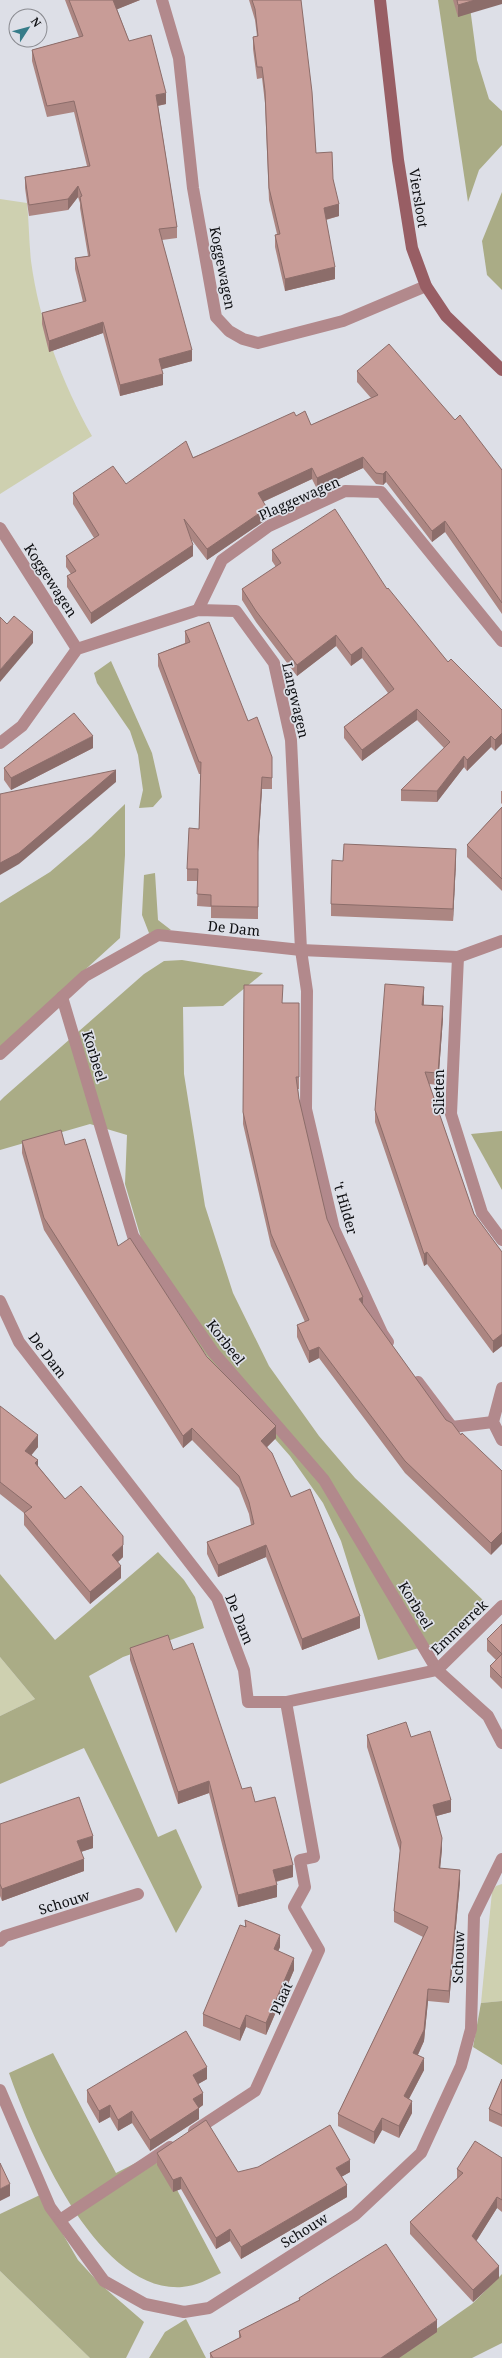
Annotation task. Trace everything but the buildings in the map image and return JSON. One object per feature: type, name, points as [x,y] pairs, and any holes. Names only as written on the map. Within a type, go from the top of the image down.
[{"type":"street","name":"Koggewagen","points":[[162,0],[179,58],[193,188],[216,317],[229,331],[243,339],[258,343],[343,321],[426,286]]},
{"type":"street","name":"Viersloot","points":[[380,0],[398,160],[412,248],[426,286],[446,316],[502,370]]},
{"type":"street","name":"Plaggewagen","points":[[198,610],[222,560],[270,526],[345,491],[380,492],[502,641]]},
{"type":"street","name":"Koggewagen","points":[[0,528],[77,649]]},
{"type":"street","name":"Langwagen","points":[[77,649],[198,610],[236,611],[274,662],[291,740],[301,950]]},
{"type":"street","points":[[0,743],[22,726],[77,649]]},
{"type":"street","name":"De Dam","points":[[0,1054],[85,976],[158,935],[301,950],[458,957],[502,940]]},
{"type":"street","name":"'t Hilder","points":[[301,950],[308,991],[306,1109],[334,1229],[382,1333],[396,1352]]},
{"type":"street","name":"Slieten","points":[[458,957],[451,1114],[482,1213],[502,1240]]},
{"type":"street","name":"Korbeel","points":[[62,997],[133,1236],[213,1352],[324,1480],[437,1670]]},
{"type":"street","name":"De Dam","points":[[0,1301],[18,1342],[217,1598],[244,1670],[248,1702],[286,1702],[437,1670]]},
{"type":"street","points":[[410,1371],[452,1427],[492,1422]]},
{"type":"street","points":[[502,1388],[492,1422],[502,1440]]},
{"type":"street","name":"Emmerrek","points":[[437,1670],[502,1606]]},
{"type":"street","points":[[437,1670],[488,1716],[502,1743]]},
{"type":"street","name":"Plaat","points":[[60,2220],[255,2091],[319,1950],[294,1907],[305,1887],[300,1860],[314,1857],[286,1702]]},
{"type":"street","name":"Schouw","points":[[0,2090],[50,2207],[104,2281],[145,2304],[184,2312],[209,2308],[356,2215],[421,2153],[461,2066],[471,2029],[474,1916],[502,1859]]},
{"type":"street","name":"Schouw","points":[[0,1941],[5,1936],[138,1894]]},
{"type":"green space","points":[[438,0],[469,0],[477,60],[489,99],[502,111],[502,145],[479,170],[468,202]]},
{"type":"green space","points":[[502,192],[502,290],[487,275],[482,241]]},
{"type":"green space","points":[[0,199],[27,203],[31,261],[46,329],[53,351],[71,395],[92,436],[0,494]]},
{"type":"green space","points":[[111,661],[152,753],[162,797],[153,807],[139,808],[143,790],[138,755],[130,731],[97,683],[94,673]]},
{"type":"green space","points":[[125,804],[125,855],[120,938],[0,1047],[0,903],[50,872],[91,837]]},
{"type":"green space","points":[[155,873],[158,920],[171,930],[149,933],[142,915],[144,875]]},
{"type":"green space","points":[[182,960],[263,973],[223,1006],[183,1007],[184,1074],[205,1206],[233,1293],[269,1366],[319,1436],[355,1478],[485,1602],[446,1640],[378,1660],[341,1541],[323,1503],[290,1456],[237,1396],[192,1336],[146,1255],[125,1184],[127,1135],[90,1124],[0,1150],[0,1101],[144,974],[164,961]]},
{"type":"green space","points":[[502,1131],[502,1190],[471,1134]]},
{"type":"green space","points":[[158,1552],[184,1580],[195,1597],[204,1628],[123,1657],[89,1676],[158,1837],[176,1829],[202,1887],[176,1933],[84,1748],[0,1784],[0,1716],[35,1699],[0,1657],[0,1574],[55,1640]]},
{"type":"green space","points":[[0,1657],[35,1699],[0,1716]]},
{"type":"green space","points":[[502,1884],[502,2001],[481,2003],[492,1892],[496,1886]]},
{"type":"green space","points":[[502,2001],[502,2065],[473,2047],[481,2003]]},
{"type":"green space","points":[[53,2053],[116,2173],[157,2152],[221,2273],[202,2282],[182,2287],[151,2282],[122,2265],[96,2239],[72,2207],[51,2171],[34,2135],[9,2073]]},
{"type":"green space","points":[[40,2195],[78,2260],[99,2283],[144,2322],[126,2358],[90,2358],[0,2271],[0,2214]]},
{"type":"green space","points":[[0,2271],[90,2358],[0,2358]]},
{"type":"green space","points":[[502,2274],[502,2343],[472,2358],[390,2358],[425,2337],[472,2304]]},
{"type":"green space","points":[[186,2319],[206,2358],[149,2358],[165,2332]]}]
